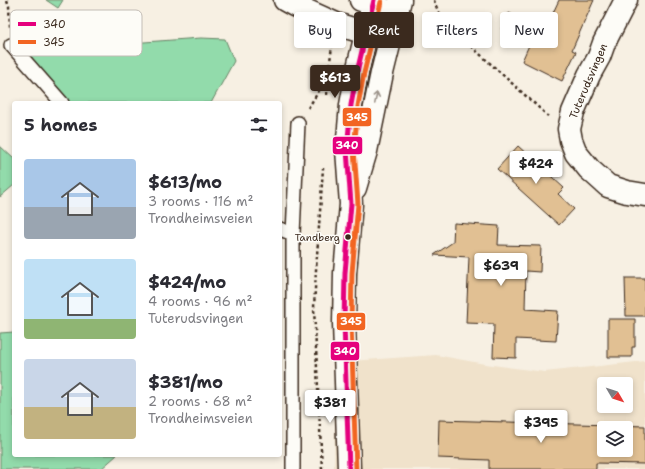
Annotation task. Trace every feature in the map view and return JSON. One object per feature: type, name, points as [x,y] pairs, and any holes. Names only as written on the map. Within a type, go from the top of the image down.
[{"type":"main road","points":[[285,0],[336,24],[354,29]]},
{"type":"main road","points":[[397,12],[400,0]]},
{"type":"main road","name":"Tuterudsvingen","points":[[626,0],[589,75],[573,112],[569,129],[576,153],[589,169],[608,186],[627,192],[645,195]]},
{"type":"main road","points":[[368,12],[369,1],[386,12]]},
{"type":"main road","points":[[349,469],[344,323],[345,272],[351,204],[347,150],[354,85],[363,48]]},
{"type":"main road","points":[[351,204],[366,151],[388,48]]},
{"type":"lane","points":[[21,56],[60,101]]},
{"type":"lane","points":[[293,469],[293,234],[298,123]]},
{"type":"lane","points":[[282,230],[293,234]]},
{"type":"path","points":[[7,0],[9,6],[10,38]]},
{"type":"path","points":[[434,0],[441,17],[460,38],[554,122],[569,129]]},
{"type":"path","points":[[327,97],[332,48]]},
{"type":"path","points":[[298,123],[328,76]]},
{"type":"path","points":[[322,469],[314,308],[323,166]]},
{"type":"shaded area","points":[[436,355],[485,364],[545,372],[645,361],[645,469],[334,469],[336,362]]},
{"type":"green space","points":[[46,0],[63,0],[58,8]]},
{"type":"green space","points":[[201,38],[225,39],[234,61],[212,101],[60,101],[50,88],[30,56],[142,56],[142,42]]},
{"type":"green space","points":[[0,146],[12,157],[12,187],[0,197]]},
{"type":"green space","points":[[12,332],[12,457],[115,457],[101,469],[0,469],[0,333]]},
{"type":"building","points":[[559,0],[594,0],[572,50],[576,52],[562,81],[522,61],[528,48],[558,48],[558,12],[553,12]]},
{"type":"building","points":[[518,146],[564,188],[558,194],[574,209],[559,225],[497,169]]},
{"type":"building","points":[[454,223],[499,226],[498,245],[541,246],[540,272],[526,271],[525,309],[558,311],[556,341],[516,339],[516,358],[493,357],[494,324],[466,323],[469,257],[434,255],[453,242]]},
{"type":"building","points":[[625,278],[645,278],[645,316],[626,316]]},
{"type":"building","points":[[608,319],[635,319],[635,347],[632,347],[632,357],[608,357]]},
{"type":"building","points":[[439,420],[597,425],[597,457],[633,457],[633,426],[645,426],[645,464],[596,463],[596,469],[489,469],[489,460],[438,458]]},
{"type":"transit line","name":"340","points":[[349,469],[344,323],[345,273],[351,204],[347,150],[351,105],[357,72],[374,0]]},
{"type":"transit line","name":"345","points":[[356,469],[351,323],[352,273],[358,204],[354,150],[358,106],[364,73],[381,2]]},
{"type":"place","name":"Tandberg","points":[[348,237]]}]
